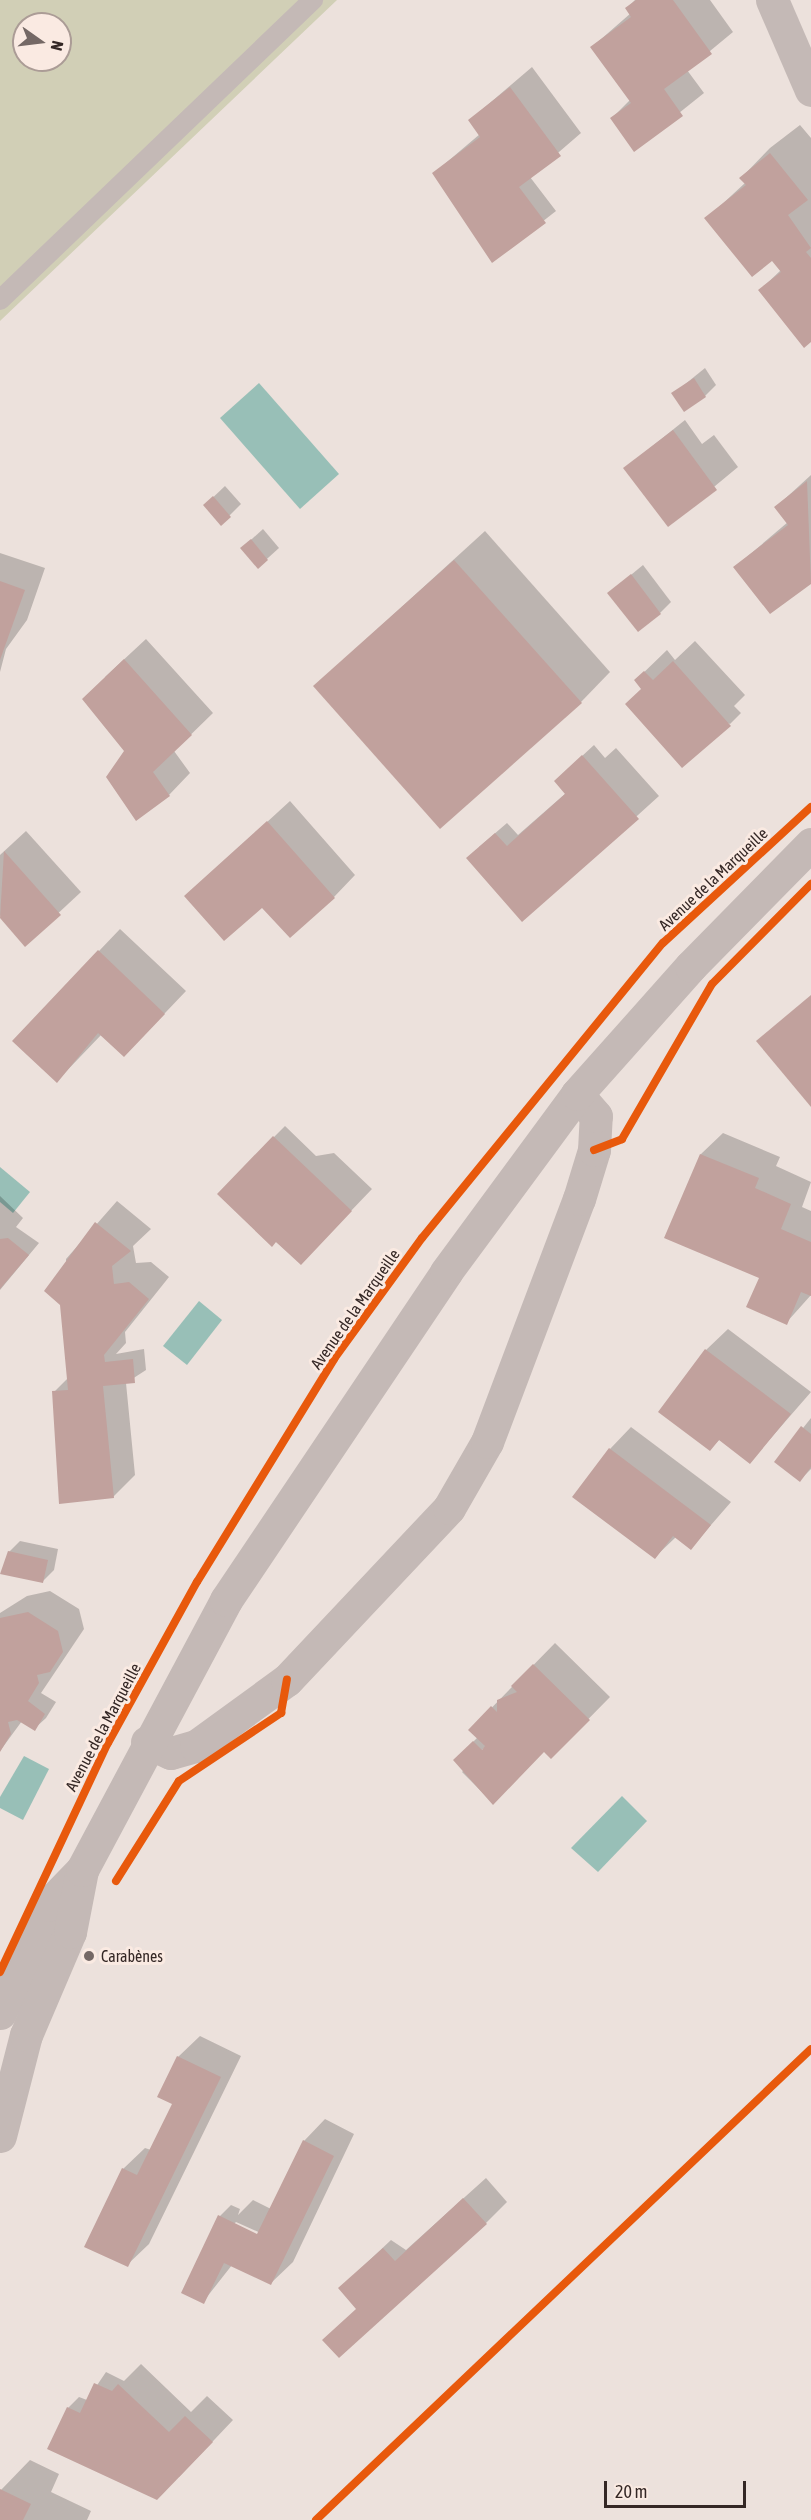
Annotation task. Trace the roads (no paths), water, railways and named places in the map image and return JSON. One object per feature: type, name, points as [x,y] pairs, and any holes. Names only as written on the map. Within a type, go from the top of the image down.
[{"type":"street","points":[[772,0],[811,90]]},
{"type":"street","points":[[0,2136],[26,2035],[70,1932],[82,1870],[147,1742],[226,1600],[446,1272],[577,1094],[691,966],[811,844]]},
{"type":"street","points":[[147,1742],[171,1753],[196,1746],[287,1680],[449,1508],[487,1442],[579,1199],[594,1150],[596,1116],[577,1094]]},
{"type":"street","points":[[0,2013],[48,1905],[82,1870]]},
{"type":"lane","points":[[0,300],[313,0]]},
{"type":"water","points":[[259,383],[339,474],[300,509],[220,418]]},
{"type":"water","points":[[0,1167],[30,1192],[13,1213],[0,1202]]},
{"type":"water","points":[[199,1301],[222,1320],[187,1365],[163,1346]]},
{"type":"water","points":[[24,1756],[49,1769],[23,1820],[0,1808],[0,1797]]},
{"type":"water","points":[[622,1796],[647,1821],[598,1872],[571,1848]]},
{"type":"place","name":"Carabènes","points":[[89,1956]]}]
